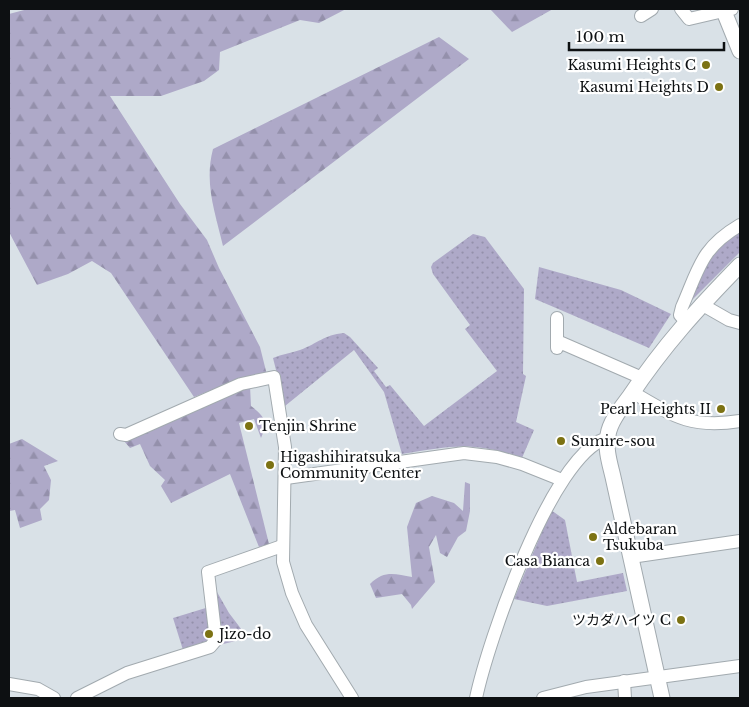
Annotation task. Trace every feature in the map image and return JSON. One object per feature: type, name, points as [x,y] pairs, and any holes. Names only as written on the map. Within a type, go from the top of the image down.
[{"type":"street","points":[[682,9],[689,19],[726,9],[740,51]]},
{"type":"street","points":[[685,321],[680,315],[682,307],[705,254],[720,238],[740,225]]},
{"type":"street","points":[[662,698],[608,454],[607,438],[610,427],[632,392],[685,321],[740,265]]},
{"type":"street","points":[[702,304],[729,320],[740,323]]},
{"type":"street","points":[[557,318],[557,345],[642,378]]},
{"type":"street","points":[[120,434],[126,435],[241,384],[274,377],[285,447],[286,478],[282,546],[283,562],[310,633],[352,698]]},
{"type":"street","points":[[632,392],[672,415],[696,423],[709,425],[740,421]]},
{"type":"street","points":[[476,698],[486,654],[547,505],[562,480],[592,445],[607,438]]},
{"type":"street","points":[[286,478],[464,453],[496,457],[522,464],[562,480]]},
{"type":"street","points":[[631,556],[740,540]]},
{"type":"street","points":[[77,698],[127,673],[210,647],[216,640],[208,572],[282,546]]},
{"type":"street","points":[[543,698],[586,687],[740,666]]},
{"type":"street","points":[[624,681],[626,698]]},
{"type":"street","points":[[9,684],[38,689],[54,698]]},
{"type":"green space","points":[[28,9],[346,9],[319,23],[300,20],[220,52],[219,70],[204,81],[161,96],[110,96],[180,204],[207,240],[219,268],[260,347],[267,375],[234,381],[194,397],[111,273],[92,261],[68,274],[37,285],[9,232],[9,14]]},
{"type":"green space","points":[[490,9],[553,9],[512,32]]},
{"type":"green space","points":[[439,37],[469,59],[223,246],[210,186],[213,149]]},
{"type":"green space","points":[[740,228],[740,252],[683,309],[706,257]]},
{"type":"green space","points":[[473,234],[485,237],[524,289],[523,374],[526,376],[516,422],[534,430],[522,458],[476,447],[449,447],[402,454],[384,392],[354,350],[285,406],[273,358],[300,350],[326,337],[337,334],[344,333],[350,337],[378,368],[374,371],[386,387],[390,385],[424,426],[497,371],[465,329],[470,325],[433,274],[431,267],[433,263]]},
{"type":"green space","points":[[539,267],[621,290],[671,314],[649,348],[535,299]]},
{"type":"green space","points":[[250,386],[251,406],[262,416],[265,423],[261,438],[254,419],[239,423],[269,544],[259,547],[230,474],[171,503],[161,486],[165,480],[150,466],[140,444],[130,448],[124,441]]},
{"type":"green space","points":[[22,439],[58,461],[44,466],[51,480],[49,500],[40,509],[42,520],[20,528],[15,510],[9,511],[9,444]]},
{"type":"green space","points":[[465,482],[470,484],[470,511],[466,531],[458,537],[447,557],[440,553],[436,535],[429,547],[435,582],[412,609],[402,594],[376,598],[370,584],[380,577],[390,574],[412,577],[407,527],[416,503],[432,496],[454,503],[463,511]]},
{"type":"green space","points":[[551,510],[565,520],[577,582],[623,573],[627,591],[547,606],[514,599]]},
{"type":"green space","points":[[217,592],[229,613],[248,638],[219,645]]},
{"type":"green space","points":[[209,607],[213,638],[208,642],[183,650],[173,618]]},
{"type":"place","name":"Kasumi Heights C","points":[[706,65]]},
{"type":"place","name":"Kasumi Heights D","points":[[719,87]]},
{"type":"place","name":"Pearl Heights II","points":[[721,409]]},
{"type":"place","name":"Tenjin Shrine","points":[[249,426]]},
{"type":"place","name":"Sumire-sou","points":[[561,441]]},
{"type":"place","name":"Higashihiratsuka Community Center","points":[[270,465]]},
{"type":"place","name":"Aldebaran Tsukuba","points":[[593,537]]},
{"type":"place","name":"Casa Bianca","points":[[600,561]]},
{"type":"place","name":"ツカダハイツ C","points":[[681,620]]},
{"type":"place","name":"Jizo-do","points":[[209,634]]}]
